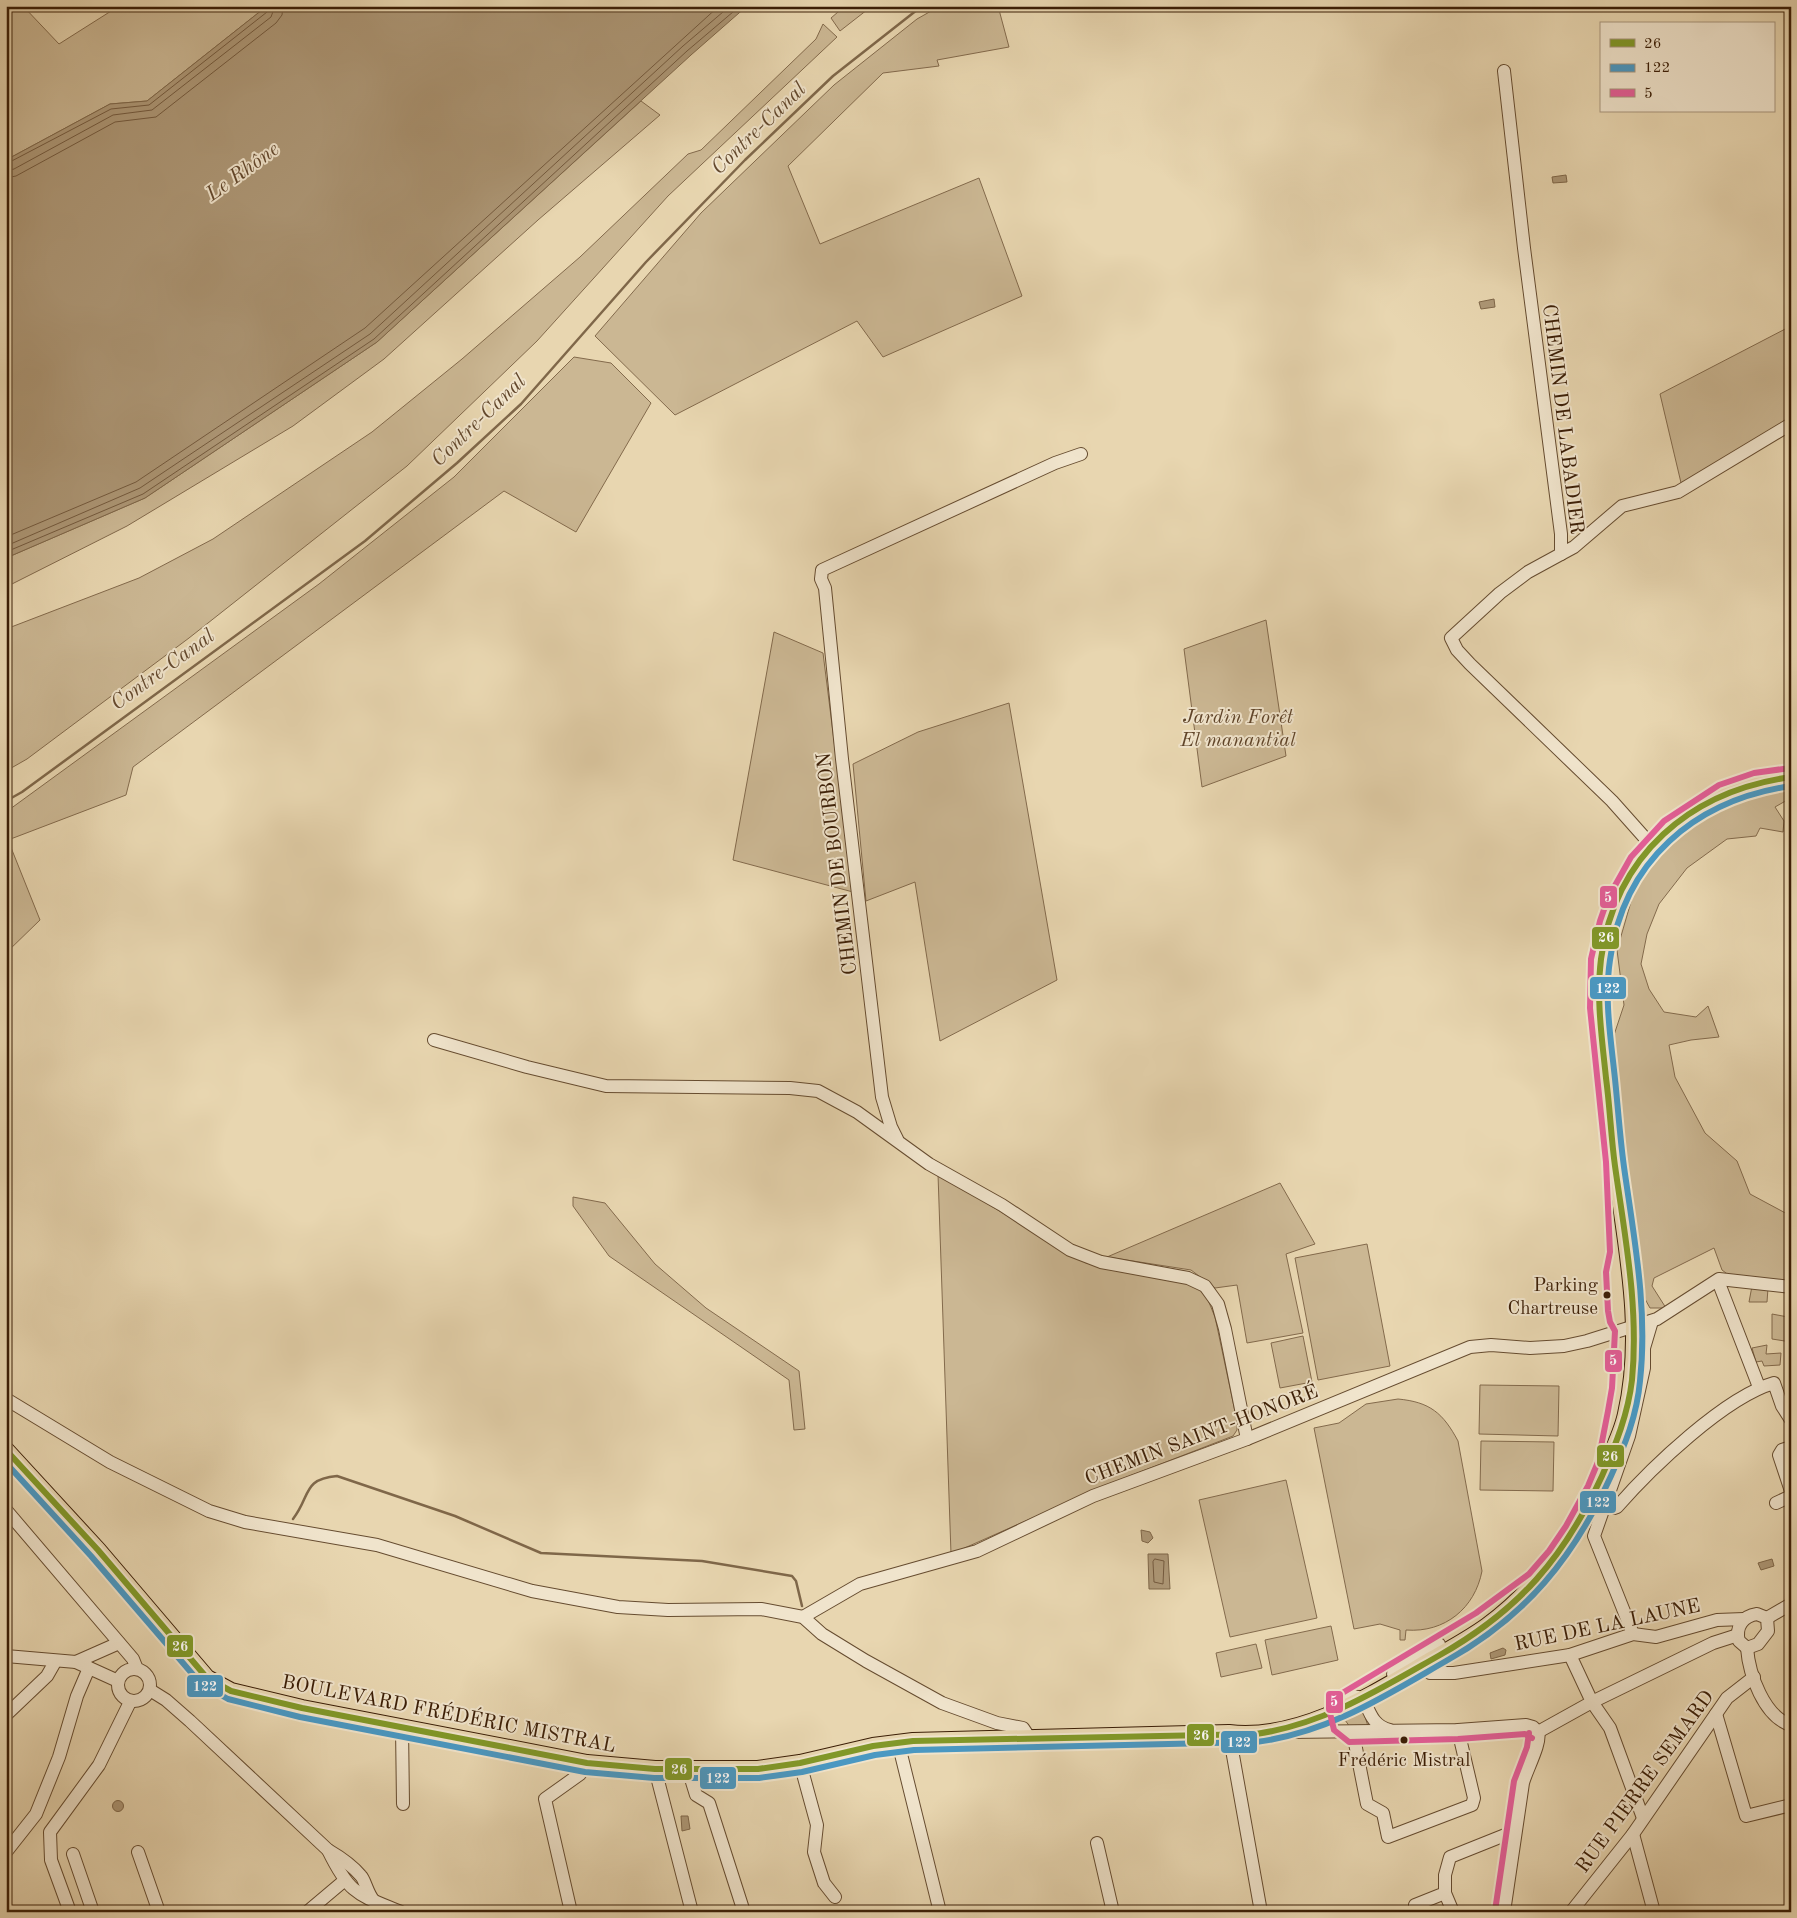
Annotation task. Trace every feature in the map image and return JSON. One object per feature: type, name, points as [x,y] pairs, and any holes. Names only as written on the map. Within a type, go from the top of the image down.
[{"type":"main road","points":[[1355,1696],[1420,1666],[1486,1626],[1520,1598],[1556,1556],[1574,1531],[1596,1490],[1626,1416],[1631,1388],[1628,1252],[1615,1161],[1599,1008],[1600,960],[1608,923],[1616,902],[1638,862],[1652,846],[1686,815],[1722,793],[1756,782],[1791,777]]},
{"type":"main road","name":"BOULEVARD FRÉDÉRIC MISTRAL","points":[[6,1450],[98,1550],[203,1673],[218,1685],[231,1691],[286,1704],[587,1763],[655,1769],[758,1769],[800,1763],[898,1742],[1229,1733],[1251,1736],[1276,1732],[1338,1710],[1355,1696]]},
{"type":"main road","points":[[1355,1696],[1498,1609],[1535,1580]]},
{"type":"main road","name":"BOULEVARD FRÉDÉRIC MISTRAL","points":[[1229,1733],[1299,1715],[1355,1696]]},
{"type":"street","name":"CHEMIN DE LABADIER","points":[[1504,71],[1521,228],[1561,534],[1561,554],[1528,572],[1500,593],[1451,638],[1457,650],[1470,664],[1612,801],[1652,846]]},
{"type":"street","points":[[1561,554],[1574,547],[1622,506],[1678,492],[1791,424]]},
{"type":"street","name":"CHEMIN DE BOURBON","points":[[898,1142],[890,1127],[882,1097],[842,760],[825,588],[821,579],[822,570],[1055,463],[1081,454]]},
{"type":"street","points":[[434,1040],[527,1067],[606,1086],[790,1088],[818,1092],[857,1112],[930,1164],[1002,1205],[1070,1250],[1101,1262],[1188,1278],[1205,1286],[1218,1304],[1226,1329],[1247,1439]]},
{"type":"street","name":"CHEMIN SAINT-HONORÉ","points":[[803,1616],[860,1584],[977,1550],[1004,1540],[1093,1496],[1247,1439],[1470,1347],[1564,1346],[1652,1321],[1719,1279],[1791,1288]]},
{"type":"street","points":[[1720,1286],[1759,1387]]},
{"type":"street","points":[[1633,1634],[1594,1536],[1629,1436],[1644,1368],[1644,1348],[1652,1321]]},
{"type":"street","points":[[1606,1506],[1617,1507],[1638,1482],[1707,1422],[1759,1387],[1774,1383],[1782,1406],[1791,1420]]},
{"type":"street","points":[[6,1399],[110,1462],[209,1511],[245,1522],[377,1545],[532,1591],[618,1607],[668,1610],[760,1609],[803,1616],[822,1634],[942,1703],[997,1724],[1023,1728],[1030,1737]]},
{"type":"street","points":[[1791,1447],[1782,1450],[1779,1455],[1791,1491]]},
{"type":"street","points":[[1776,1503],[1791,1496]]},
{"type":"street","points":[[6,1510],[133,1658],[137,1669],[148,1677],[150,1690],[142,1700],[130,1702],[119,1694],[118,1681],[123,1672],[137,1669]]},
{"type":"street","points":[[1767,1618],[1791,1604]]},
{"type":"street","points":[[1747,1648],[1758,1644],[1765,1638],[1770,1625],[1767,1618],[1757,1614],[1744,1619],[1738,1635],[1742,1645],[1747,1648],[1754,1678],[1770,1710],[1783,1723],[1791,1726]]},
{"type":"street","name":"RUE DE LA LAUNE","points":[[1420,1666],[1430,1673],[1444,1674],[1570,1655],[1633,1634],[1656,1637],[1717,1620],[1744,1619]]},
{"type":"street","points":[[1504,1912],[1523,1783],[1538,1744],[1538,1732],[1592,1702],[1713,1643],[1738,1635]]},
{"type":"street","points":[[6,1656],[55,1662],[76,1662],[119,1643]]},
{"type":"street","points":[[1570,1655],[1592,1702],[1610,1728],[1643,1818]]},
{"type":"street","points":[[6,1715],[47,1676],[55,1662]]},
{"type":"street","points":[[76,1662],[118,1681]]},
{"type":"street","points":[[6,1852],[36,1814],[59,1756],[77,1696],[89,1668]]},
{"type":"street","name":"RUE PIERRE SEMARD","points":[[1571,1912],[1633,1834],[1732,1693],[1754,1678]]},
{"type":"street","points":[[150,1690],[166,1700],[190,1721],[328,1850],[342,1859],[362,1877],[366,1890],[374,1901]]},
{"type":"street","points":[[1355,1696],[1380,1728],[1393,1731]]},
{"type":"street","points":[[70,1912],[51,1860],[50,1832],[99,1765],[130,1702]]},
{"type":"street","points":[[1338,1710],[1339,1722],[1343,1729],[1351,1733],[1367,1804],[1383,1813],[1388,1837],[1472,1805],[1474,1798],[1458,1730]]},
{"type":"street","points":[[1716,1714],[1746,1816],[1791,1805]]},
{"type":"street","name":"BOULEVARD FRÉDÉRIC MISTRAL","points":[[1276,1732],[1351,1733],[1458,1730],[1526,1725],[1533,1727],[1538,1732]]},
{"type":"street","points":[[402,1727],[403,1804]]},
{"type":"street","points":[[1229,1733],[1261,1912]]},
{"type":"street","points":[[898,1742],[940,1912]]},
{"type":"street","points":[[571,1912],[546,1799],[580,1774],[587,1763]]},
{"type":"street","points":[[800,1763],[817,1825],[814,1852],[824,1883],[835,1897]]},
{"type":"street","points":[[655,1769],[692,1912]]},
{"type":"street","points":[[688,1769],[696,1796],[709,1803],[744,1912]]},
{"type":"street","points":[[1453,1912],[1445,1893],[1445,1875],[1450,1857],[1515,1831]]},
{"type":"street","points":[[1633,1834],[1654,1912]]},
{"type":"street","points":[[1097,1843],[1113,1912]]},
{"type":"street","points":[[328,1850],[357,1894],[400,1912]]},
{"type":"street","points":[[138,1852],[159,1912]]},
{"type":"street","points":[[73,1854],[93,1912]]},
{"type":"street","points":[[308,1912],[346,1880]]},
{"type":"street","points":[[1418,1912],[1415,1905],[1445,1893]]},
{"type":"green space","points":[[6,6],[23,6],[59,44],[119,6],[267,6],[147,101],[110,104],[6,160]]},
{"type":"green space","points":[[845,6],[872,6],[840,31],[831,18]]},
{"type":"green space","points":[[940,6],[998,6],[1009,47],[937,60],[939,66],[883,73],[788,166],[820,244],[979,178],[1022,296],[883,357],[857,321],[675,415],[595,336],[701,213],[834,85],[917,19]]},
{"type":"green space","points":[[823,24],[837,37],[668,196],[537,341],[407,466],[189,638],[27,759],[6,771],[6,629],[139,578],[213,539],[372,432],[462,359],[580,257],[688,154],[701,150],[816,39]]},
{"type":"green space","points":[[641,101],[660,115],[538,220],[384,359],[293,426],[127,526],[6,587],[6,558],[145,498],[377,342]]},
{"type":"green space","points":[[1791,326],[1791,419],[1682,487],[1660,394]]},
{"type":"green space","points":[[574,357],[611,363],[651,403],[576,532],[504,491],[133,767],[126,795],[8,840],[40,920],[6,953],[6,812],[319,584],[454,477]]},
{"type":"green space","name":"Jardin Forêt El manantial","points":[[1266,620],[1286,756],[1202,787],[1184,649]]},
{"type":"green space","points":[[774,632],[823,653],[853,892],[733,860]]},
{"type":"green space","points":[[1009,703],[1057,980],[940,1041],[915,882],[866,901],[853,764],[918,732]]},
{"type":"green space","points":[[1786,788],[1789,799],[1775,807],[1784,821],[1783,832],[1760,828],[1756,836],[1727,839],[1687,868],[1659,904],[1647,934],[1641,964],[1649,989],[1664,1012],[1696,1017],[1708,1006],[1719,1037],[1669,1045],[1675,1077],[1705,1133],[1737,1161],[1750,1194],[1791,1216],[1791,1284],[1734,1279],[1722,1270],[1714,1248],[1654,1278],[1652,1286],[1666,1308],[1650,1308],[1645,1299],[1619,1107],[1614,1035],[1624,1005],[1617,950],[1637,881],[1665,840],[1724,803],[1770,789]]},
{"type":"green space","points":[[938,1174],[1086,1263],[1173,1276],[1200,1290],[1208,1300],[1215,1317],[1237,1421],[1237,1430],[1233,1436],[1109,1484],[951,1554]]},
{"type":"green space","points":[[1280,1183],[1315,1244],[1286,1254],[1303,1333],[1247,1343],[1237,1285],[1215,1288],[1191,1270],[1107,1257]]},
{"type":"green space","points":[[573,1197],[605,1203],[655,1264],[706,1308],[799,1371],[805,1429],[794,1430],[789,1380],[609,1256],[573,1206]]},
{"type":"green space","points":[[1367,1244],[1390,1366],[1318,1380],[1295,1258]]},
{"type":"green space","points":[[1752,1286],[1768,1288],[1767,1302],[1749,1302]]},
{"type":"green space","points":[[1772,1314],[1791,1316],[1791,1342],[1772,1339]]},
{"type":"green space","points":[[1303,1336],[1312,1382],[1280,1388],[1271,1343]]},
{"type":"green space","points":[[1767,1345],[1766,1354],[1781,1353],[1780,1365],[1764,1366],[1762,1361],[1756,1362],[1752,1348]]},
{"type":"green space","points":[[1480,1385],[1559,1386],[1558,1436],[1479,1434]]},
{"type":"green space","points":[[1398,1399],[1427,1406],[1441,1416],[1458,1441],[1482,1571],[1473,1596],[1456,1616],[1433,1627],[1420,1630],[1406,1630],[1405,1640],[1400,1640],[1400,1630],[1380,1624],[1354,1629],[1314,1428],[1339,1423],[1366,1404]]},
{"type":"green space","points":[[1481,1441],[1554,1442],[1553,1491],[1480,1490]]},
{"type":"green space","points":[[1286,1480],[1317,1618],[1230,1637],[1199,1500]]},
{"type":"green space","points":[[1331,1626],[1338,1660],[1272,1675],[1265,1640]]},
{"type":"green space","points":[[1256,1644],[1262,1668],[1221,1677],[1216,1653]]},
{"type":"green space","points":[[1362,1708],[1368,1726],[1350,1727],[1345,1720],[1345,1714]]},
{"type":"water","name":"Le Rhône","points":[[267,6],[747,6],[377,342],[145,498],[6,558],[6,160],[110,104],[147,101]]},
{"type":"water","points":[[1566,175],[1567,182],[1553,183],[1552,177]]},
{"type":"water","points":[[1494,299],[1495,307],[1481,309],[1479,302]]},
{"type":"water","points":[[1141,1530],[1150,1532],[1153,1538],[1148,1543],[1142,1541]]},
{"type":"water","points":[[1148,1554],[1168,1554],[1170,1589],[1149,1589]]},
{"type":"water","points":[[1772,1559],[1774,1566],[1761,1570],[1758,1563]]},
{"type":"water","points":[[1503,1648],[1506,1650],[1505,1655],[1491,1659],[1490,1653]]},
{"type":"water","points":[[118,1800],[124,1806],[118,1812],[112,1806]]},
{"type":"water","points":[[681,1816],[688,1816],[690,1829],[682,1831]]},
{"type":"waterway","name":"Contre-Canal","points":[[6,801],[22,792],[365,541],[457,463],[521,404],[646,262],[745,160],[833,76],[922,6]]},
{"type":"waterway","points":[[293,1519],[312,1485],[326,1478],[337,1476],[455,1516],[541,1553],[702,1561],[792,1576],[796,1581],[802,1606]]},
{"type":"transit line","name":"5","points":[[1532,1738],[1525,1734],[1458,1739],[1349,1742],[1334,1730],[1329,1709],[1339,1695],[1476,1613],[1529,1574],[1549,1551],[1566,1526],[1588,1486],[1598,1462],[1608,1411],[1612,1388],[1615,1331],[1610,1322],[1608,1311],[1606,1272],[1610,1252],[1606,1162],[1590,1008],[1591,959],[1600,921],[1608,898],[1631,857],[1664,821],[1719,785],[1754,773],[1790,768]]},
{"type":"transit line","name":"26","points":[[6,1450],[98,1550],[207,1678],[231,1691],[302,1708],[587,1763],[655,1769],[758,1769],[800,1763],[873,1746],[913,1741],[1256,1734],[1281,1729],[1329,1714],[1374,1692],[1468,1638],[1516,1600],[1555,1557],[1572,1532],[1602,1476],[1617,1441],[1628,1405],[1634,1353],[1630,1273],[1614,1155],[1600,1019],[1601,959],[1609,922],[1622,889],[1641,859],[1663,834],[1690,813],[1721,797],[1754,785],[1791,777]]},
{"type":"transit line","name":"122","points":[[6,1463],[91,1556],[201,1684],[228,1699],[300,1717],[585,1772],[654,1778],[759,1778],[802,1772],[875,1755],[914,1750],[1256,1742],[1282,1737],[1332,1722],[1378,1700],[1475,1644],[1523,1605],[1563,1559],[1580,1534],[1611,1476],[1626,1441],[1633,1418],[1640,1381],[1642,1354],[1639,1274],[1623,1156],[1608,1005],[1608,975],[1618,925],[1630,893],[1648,865],[1669,841],[1695,821],[1724,805],[1756,793],[1791,786]]},
{"type":"transit line","name":"5","points":[[1495,1911],[1514,1781],[1527,1747],[1529,1733]]},
{"type":"place","name":"Parking Chartreuse","points":[[1607,1295]]},
{"type":"place","name":"Frédéric Mistral","points":[[1404,1740]]}]
